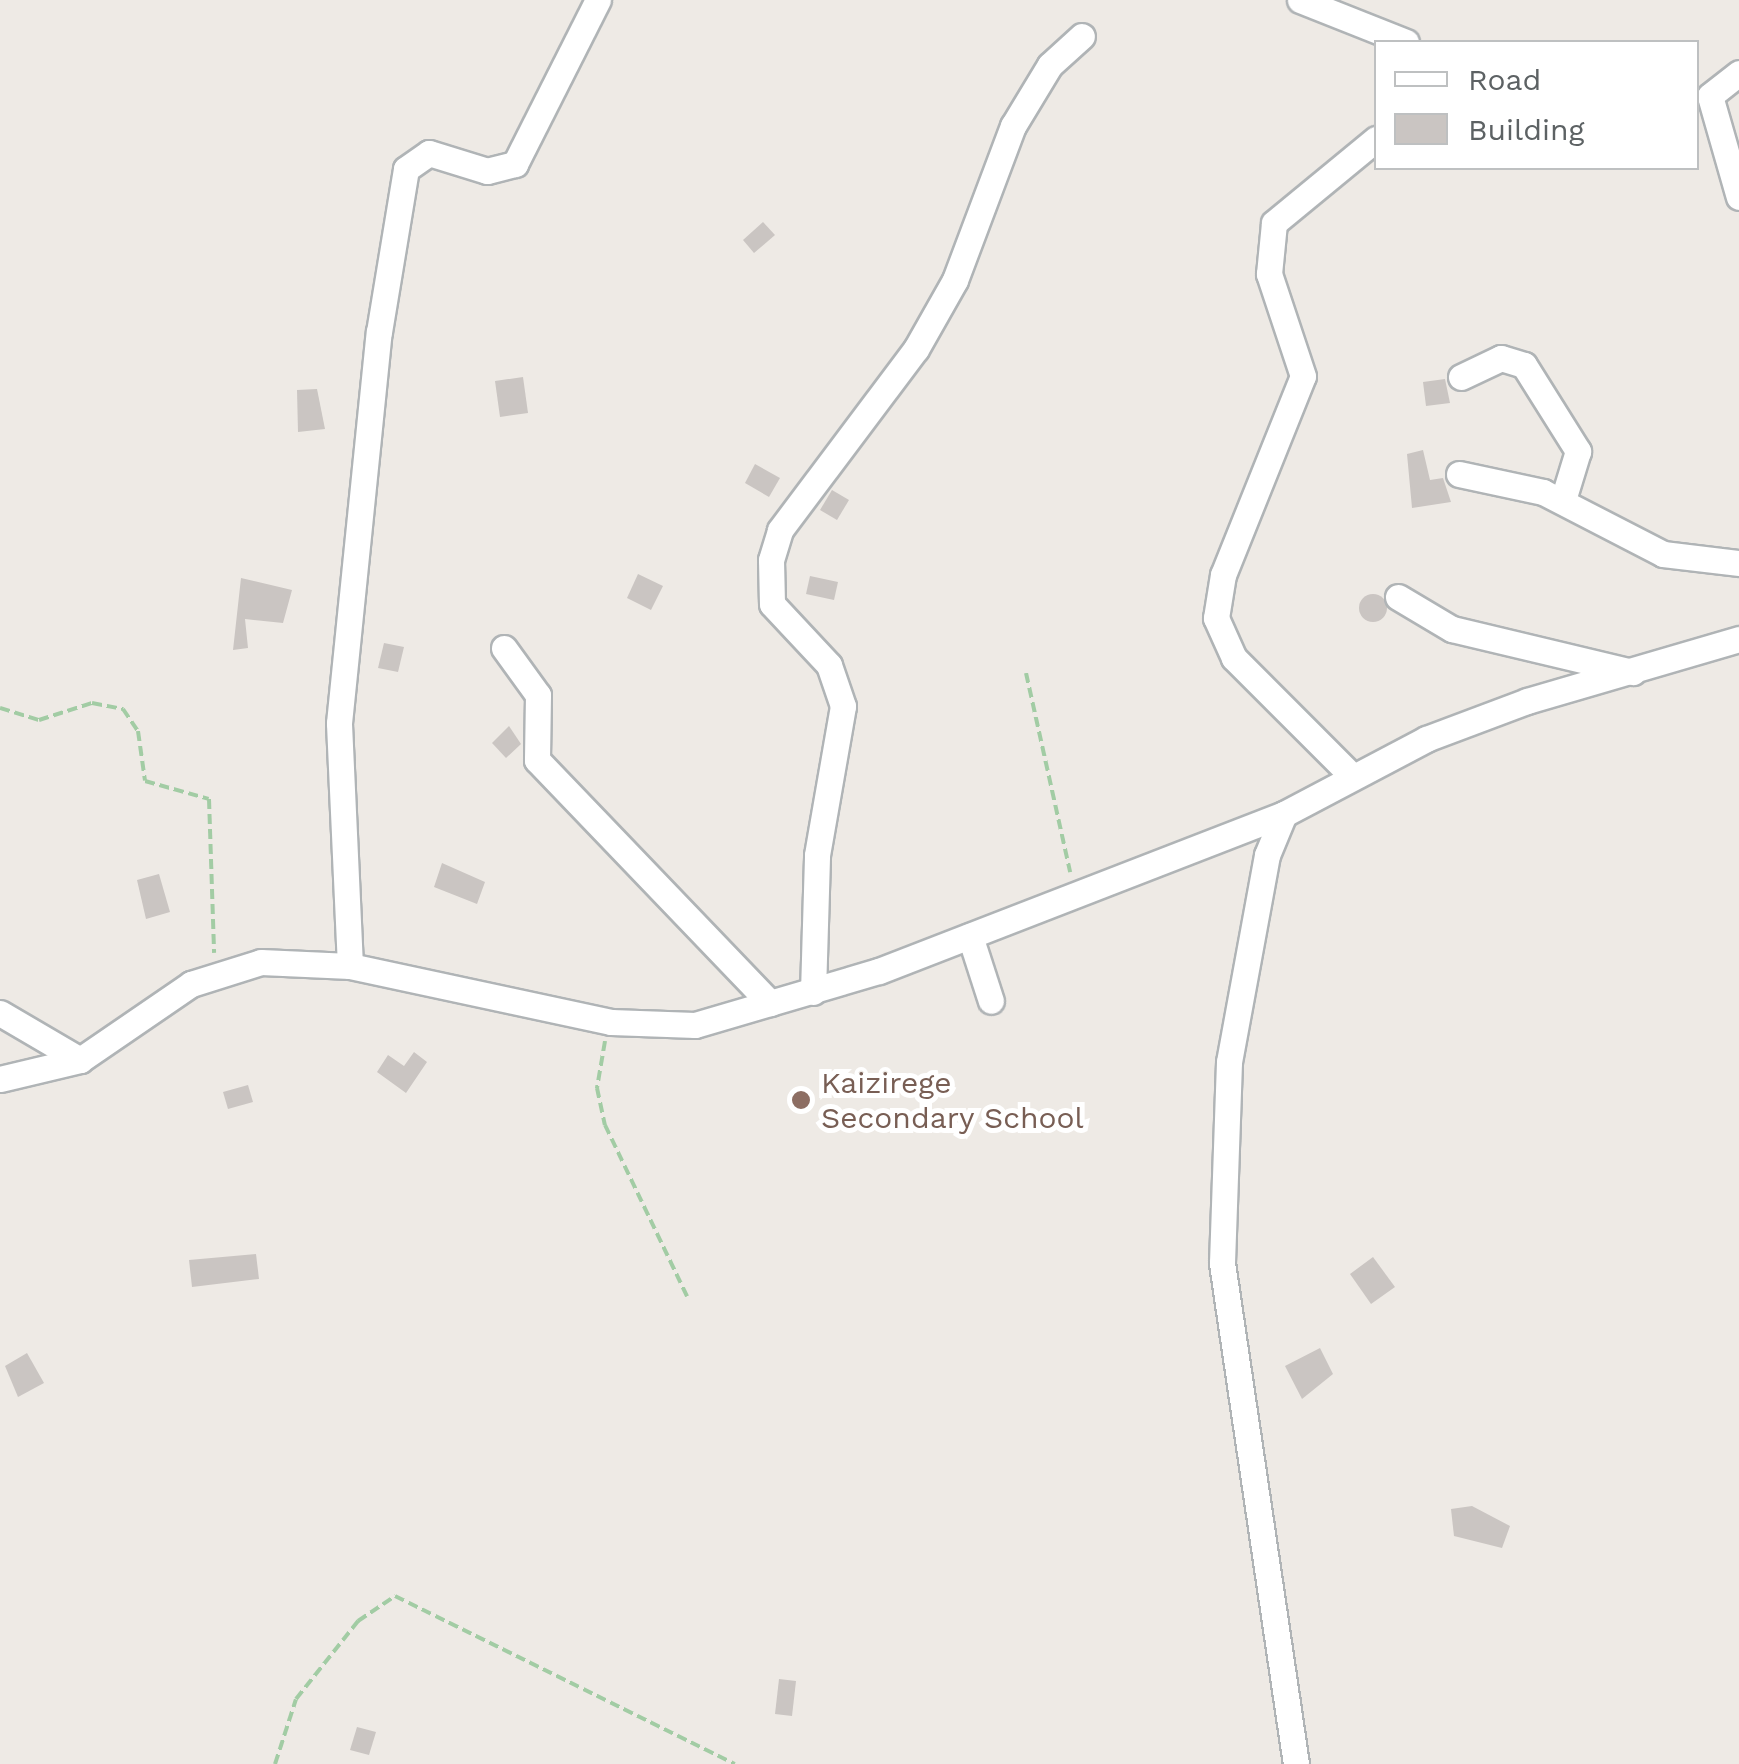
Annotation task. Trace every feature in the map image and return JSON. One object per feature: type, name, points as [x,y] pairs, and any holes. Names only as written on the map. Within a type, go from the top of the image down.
[{"type":"street","points":[[350,966],[339,723],[379,332],[406,168],[429,154],[487,171],[515,164],[598,0]]},
{"type":"street","points":[[1300,0],[1401,40]]},
{"type":"street","points":[[813,992],[817,855],[843,706],[830,665],[772,604],[771,560],[780,530],[916,349],[955,280],[1013,126],[1050,65],[1082,36]]},
{"type":"street","points":[[1739,73],[1710,96],[1739,197]]},
{"type":"street","points":[[1352,776],[1234,658],[1216,618],[1228,561],[1303,376],[1270,274],[1274,223],[1374,141]]},
{"type":"street","points":[[1460,376],[1501,358],[1524,365],[1578,451],[1563,500]]},
{"type":"street","points":[[1460,474],[1563,500],[1664,554],[1739,563]]},
{"type":"street","points":[[1398,596],[1452,629],[1634,673]]},
{"type":"street","points":[[0,1079],[80,1060],[214,975],[261,962],[350,966],[610,1022],[695,1025],[813,992],[970,936],[1075,891],[1284,814],[1352,776],[1527,701],[1634,673],[1739,639]]},
{"type":"street","points":[[504,648],[538,696],[538,760],[770,1004]]},
{"type":"street","points":[[1284,814],[1264,870],[1229,1062],[1222,1264],[1296,1764]]},
{"type":"street","points":[[970,936],[991,1002]]},
{"type":"street","points":[[0,1012],[80,1060]]},
{"type":"path","points":[[1026,673],[1075,891]]},
{"type":"path","points":[[0,708],[39,720],[92,703],[123,709],[138,731],[145,780],[209,799],[214,975]]},
{"type":"path","points":[[610,1022],[598,1088],[605,1125],[688,1296]]},
{"type":"path","points":[[275,1764],[296,1699],[358,1622],[395,1596],[735,1764]]},
{"type":"building","points":[[763,222],[775,235],[754,253],[743,240]]},
{"type":"building","points":[[523,377],[528,413],[500,417],[495,381]]},
{"type":"building","points":[[1445,379],[1450,403],[1426,406],[1423,382]]},
{"type":"building","points":[[317,389],[325,429],[298,432],[297,390]]},
{"type":"building","points":[[1423,450],[1430,480],[1443,478],[1451,502],[1412,508],[1407,454]]},
{"type":"building","points":[[755,464],[780,478],[769,497],[745,483]]},
{"type":"building","points":[[832,490],[849,500],[837,520],[820,510]]},
{"type":"building","points":[[638,574],[663,586],[651,610],[627,598]]},
{"type":"building","points":[[810,576],[838,582],[834,600],[806,594]]},
{"type":"building","points":[[241,578],[292,590],[283,623],[245,619],[248,648],[233,650]]},
{"type":"building","points":[[1373,594],[1383,598],[1387,608],[1383,618],[1373,622],[1363,618],[1359,608],[1363,598]]},
{"type":"building","points":[[384,643],[404,647],[398,672],[378,668]]},
{"type":"building","points":[[509,726],[521,744],[506,758],[492,743]]},
{"type":"building","points":[[442,863],[485,882],[477,904],[434,887]]},
{"type":"building","points":[[159,874],[170,912],[146,919],[137,880]]},
{"type":"building","points":[[414,1052],[427,1062],[406,1093],[377,1072],[388,1055],[404,1066]]},
{"type":"building","points":[[248,1085],[253,1102],[228,1109],[223,1092]]},
{"type":"building","points":[[256,1254],[259,1279],[192,1287],[189,1260]]},
{"type":"building","points":[[1373,1257],[1395,1287],[1371,1304],[1350,1274]]},
{"type":"building","points":[[1320,1348],[1333,1374],[1302,1399],[1285,1366]]},
{"type":"building","points":[[27,1353],[44,1383],[18,1397],[5,1366]]},
{"type":"building","points":[[1472,1506],[1510,1526],[1502,1548],[1454,1536],[1451,1509]]},
{"type":"building","points":[[779,1679],[796,1681],[792,1716],[775,1714]]},
{"type":"building","points":[[357,1727],[376,1732],[369,1755],[350,1750]]},
{"type":"place","name":"Kaizirege Secondary School","points":[[801,1100]]}]
